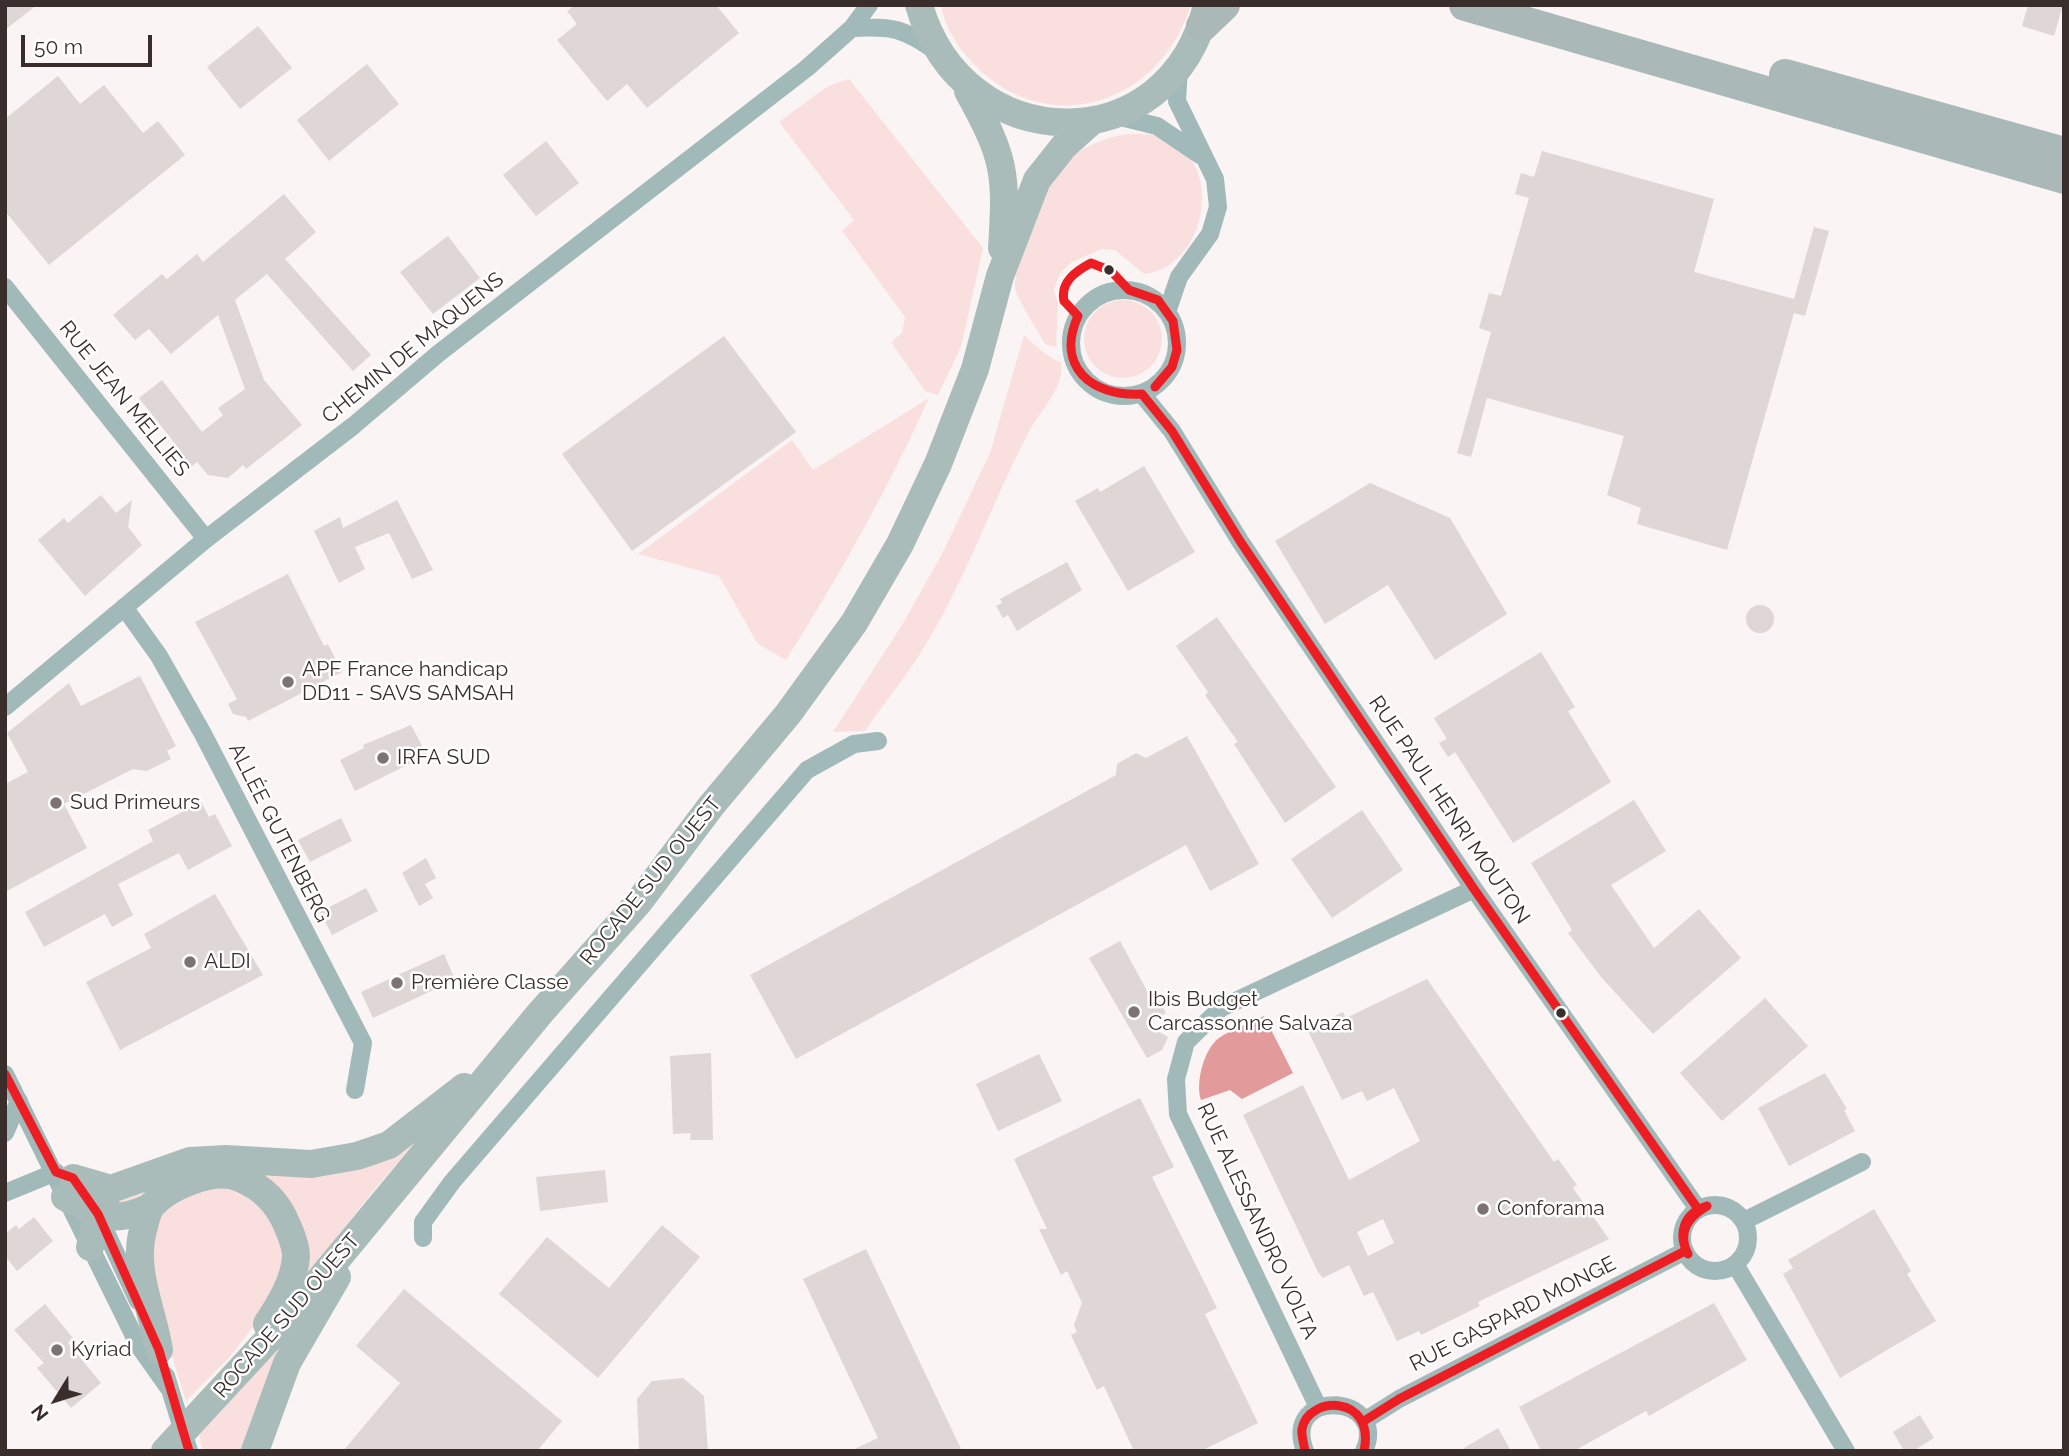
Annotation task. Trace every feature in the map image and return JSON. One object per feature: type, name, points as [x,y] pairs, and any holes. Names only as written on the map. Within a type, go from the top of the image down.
[{"type":"highway","points":[[1465,5],[2064,178]]},
{"type":"highway","points":[[1538,5],[2064,153]]},
{"type":"main road","points":[[919,5],[937,52],[966,86],[994,106],[1026,118],[1059,123],[1103,118],[1137,104],[1160,88],[1178,68],[1211,12]]},
{"type":"main road","name":"ROCADE SUD OUEST","points":[[966,86],[992,134],[1003,167],[1005,199],[1000,276]]},
{"type":"main road","name":"ROCADE SUD OUEST","points":[[165,1451],[289,1317],[541,1012],[638,903],[711,806],[788,714],[853,623],[900,544],[938,464],[975,369],[1000,276],[1037,180],[1063,146],[1103,118]]},
{"type":"main road","points":[[65,1182],[111,1189],[190,1161],[226,1159],[311,1164],[347,1158],[389,1145],[454,1096],[541,1012]]},
{"type":"main road","points":[[65,1182],[97,1214],[112,1218],[130,1217],[187,1182],[211,1177],[237,1176],[259,1188],[279,1208],[292,1235],[296,1254],[292,1279],[261,1334],[200,1416]]},
{"type":"main road","points":[[90,1247],[97,1214],[111,1189]]},
{"type":"main road","points":[[150,1207],[139,1252],[144,1287],[155,1319],[159,1350]]},
{"type":"main road","points":[[255,1451],[286,1363],[320,1311],[362,1228]]},
{"type":"street","name":"CHEMIN DE MAQUENS","points":[[5,707],[206,539],[833,45],[852,28],[869,5]]},
{"type":"street","points":[[852,28],[881,26],[899,29],[913,34],[937,52]]},
{"type":"street","points":[[1167,312],[1179,276],[1210,234],[1219,207],[1215,178],[1177,101],[1178,68]]},
{"type":"street","points":[[1103,118],[1157,126],[1207,160]]},
{"type":"street","points":[[1144,293],[1179,276]]},
{"type":"street","name":"RUE JEAN MELLIES","points":[[5,287],[206,539]]},
{"type":"street","points":[[1126,289],[1158,300],[1167,312],[1177,332],[1177,350],[1172,367],[1148,391],[1113,396],[1092,386],[1077,368],[1071,352],[1070,337],[1074,322],[1094,298],[1107,292],[1126,289]]},
{"type":"street","name":"RUE PAUL HENRI MOUTON","points":[[1148,391],[1246,550],[1474,889],[1698,1209]]},
{"type":"street","name":"ALLÉE GUTENBERG","points":[[124,607],[159,656],[203,734],[363,1044],[355,1090]]},
{"type":"street","points":[[423,1238],[423,1222],[452,1182],[807,770],[854,744],[878,741]]},
{"type":"street","name":"RUE ALESSANDRO VOLTA","points":[[1318,1407],[1178,1114],[1176,1079],[1186,1042],[1221,1008],[1474,889]]},
{"type":"street","points":[[5,1073],[65,1182],[90,1247],[139,1346],[169,1387]]},
{"type":"street","points":[[5,1133],[19,1101]]},
{"type":"street","points":[[1744,1221],[1862,1162]]},
{"type":"street","points":[[5,1193],[65,1182]]},
{"type":"street","points":[[1711,1204],[1724,1205],[1735,1211],[1744,1221],[1749,1236],[1745,1252],[1735,1264],[1713,1271],[1691,1261],[1685,1251],[1684,1227],[1698,1209],[1711,1204]]},
{"type":"street","points":[[97,1214],[159,1350],[189,1451]]},
{"type":"street","name":"RUE GASPARD MONGE","points":[[1364,1421],[1407,1395],[1685,1251]]},
{"type":"street","points":[[1735,1264],[1846,1451]]},
{"type":"street","points":[[1303,1450],[1303,1426],[1318,1407],[1331,1403],[1344,1405],[1355,1411],[1364,1421],[1368,1434],[1364,1451]]},
{"type":"shaded area","points":[[941,5],[1191,5],[1175,40],[1154,68],[1127,88],[1097,101],[1065,106],[1032,101],[1000,86],[961,49],[948,28]]},
{"type":"shaded area","points":[[849,79],[983,248],[961,347],[938,395],[925,391],[891,342],[902,333],[905,317],[842,231],[854,220],[779,122],[828,86]]},
{"type":"shaded area","points":[[1126,134],[1164,138],[1184,150],[1196,169],[1202,190],[1201,213],[1194,235],[1182,254],[1165,267],[1144,274],[1115,250],[1102,249],[1072,262],[1060,273],[1054,290],[1058,303],[1056,347],[1045,344],[1015,287],[1017,269],[1041,201],[1059,170],[1071,158],[1104,140]]},
{"type":"shaded area","points":[[1123,300],[1138,303],[1155,317],[1162,339],[1159,354],[1145,371],[1123,378],[1108,375],[1091,361],[1084,339],[1087,324],[1101,307]]},
{"type":"shaded area","points":[[1024,335],[1044,353],[1061,363],[1060,380],[1056,389],[1031,428],[957,587],[922,651],[865,731],[833,732],[902,625],[943,552],[990,453]]},
{"type":"shaded area","points":[[929,398],[862,531],[786,660],[758,644],[719,576],[638,554],[792,440],[813,470]]},
{"type":"shaded area","points":[[1264,1016],[1293,1073],[1242,1099],[1230,1090],[1201,1100],[1200,1076],[1205,1058],[1214,1043]]},
{"type":"shaded area","points":[[439,1115],[374,1190],[288,1299],[303,1267],[262,1179],[163,1186],[113,1208],[127,1190],[307,1169]]},
{"type":"shaded area","points":[[216,1183],[256,1194],[288,1250],[265,1311],[230,1357],[186,1401],[157,1297],[153,1240],[158,1217],[171,1201]]},
{"type":"shaded area","points":[[304,1320],[247,1451],[203,1451],[199,1435]]},
{"type":"building","points":[[5,5],[37,5],[5,30]]},
{"type":"building","points":[[575,5],[716,5],[739,33],[647,108],[627,84],[607,101],[557,40],[577,24],[567,11]]},
{"type":"building","points":[[2028,5],[2063,5],[2054,36],[2022,26]]},
{"type":"building","points":[[258,26],[292,68],[240,109],[207,67]]},
{"type":"building","points":[[367,64],[399,104],[329,161],[297,120]]},
{"type":"building","points":[[58,76],[80,104],[104,85],[143,133],[158,121],[185,155],[49,265],[5,211],[5,119]]},
{"type":"building","points":[[546,141],[579,183],[536,216],[503,175]]},
{"type":"building","points":[[1542,151],[1714,199],[1694,272],[1794,299],[1814,227],[1829,231],[1805,316],[1794,313],[1727,550],[1637,524],[1641,508],[1607,495],[1624,436],[1487,398],[1471,457],[1457,453],[1491,332],[1479,328],[1489,293],[1501,296],[1529,198],[1515,194],[1521,173],[1534,177]]},
{"type":"building","points":[[284,194],[316,232],[285,259],[371,355],[353,371],[267,274],[235,300],[264,380],[302,425],[246,469],[243,465],[228,478],[208,475],[197,462],[190,468],[177,452],[180,450],[139,398],[162,380],[202,432],[223,415],[218,408],[245,389],[218,315],[171,354],[149,329],[135,340],[113,315],[162,274],[167,279],[197,254],[203,262]]},
{"type":"building","points":[[448,236],[480,278],[433,314],[400,272]]},
{"type":"building","points":[[724,336],[796,432],[632,551],[562,454]]},
{"type":"building","points":[[1144,466],[1195,552],[1128,591],[1075,501],[1098,488],[1100,492]]},
{"type":"building","points":[[1370,483],[1450,518],[1507,614],[1435,660],[1388,585],[1325,624],[1275,541]]},
{"type":"building","points":[[101,495],[116,513],[132,500],[128,527],[142,545],[85,596],[38,540],[64,518],[68,523]]},
{"type":"building","points":[[397,500],[433,570],[412,579],[389,533],[355,547],[365,569],[339,583],[314,531],[340,517],[343,528]]},
{"type":"building","points":[[1067,562],[1082,590],[1017,631],[1008,615],[1003,618],[996,606],[1002,603],[1000,599]]},
{"type":"building","points":[[288,574],[324,646],[328,644],[342,672],[248,721],[246,717],[233,714],[228,704],[237,699],[195,622]]},
{"type":"building","points":[[1760,605],[1770,609],[1774,619],[1770,629],[1760,633],[1750,629],[1746,619],[1750,609]]},
{"type":"building","points":[[1217,617],[1336,787],[1285,823],[1234,744],[1238,742],[1205,695],[1208,692],[1176,646]]},
{"type":"building","points":[[1541,652],[1575,707],[1568,711],[1611,782],[1513,843],[1455,752],[1448,757],[1439,743],[1447,739],[1434,718]]},
{"type":"building","name":"Sud Primeurs","points":[[140,676],[176,746],[167,751],[171,759],[147,771],[133,769],[64,804],[87,848],[5,892],[5,784],[28,772],[7,733],[69,683],[81,706]]},
{"type":"building","name":"IRFA SUD","points":[[411,725],[427,755],[355,791],[340,760],[364,748],[363,745]]},
{"type":"building","points":[[1187,736],[1259,864],[1210,891],[1186,845],[796,1059],[750,975],[1116,775],[1117,764],[1136,753],[1146,758]]},
{"type":"building","points":[[1634,800],[1666,851],[1611,885],[1654,948],[1699,909],[1741,958],[1653,1034],[1601,977],[1568,933],[1572,930],[1531,863]]},
{"type":"building","points":[[201,802],[209,817],[215,814],[232,846],[188,870],[179,853],[118,884],[133,915],[112,927],[105,914],[44,947],[25,912],[153,841],[148,830]]},
{"type":"building","points":[[1362,810],[1403,870],[1332,918],[1291,859]]},
{"type":"building","points":[[341,818],[352,841],[310,862],[298,840]]},
{"type":"building","points":[[426,858],[436,878],[425,884],[433,898],[419,906],[402,873]]},
{"type":"building","points":[[366,888],[378,911],[332,935],[320,912]]},
{"type":"building","name":"ALDI","points":[[215,894],[263,975],[120,1050],[86,982],[151,948],[144,934]]},
{"type":"building","points":[[1120,941],[1147,991],[1152,988],[1166,1013],[1146,1024],[1168,1037],[1162,1050],[1147,1058],[1089,958]]},
{"type":"building","points":[[444,954],[455,980],[373,1018],[361,992]]},
{"type":"building","points":[[1427,979],[1554,1162],[1558,1159],[1577,1185],[1573,1188],[1609,1239],[1478,1302],[1480,1306],[1421,1335],[1419,1331],[1397,1341],[1373,1292],[1364,1296],[1349,1265],[1323,1278],[1318,1272],[1243,1115],[1303,1085],[1349,1180],[1420,1141],[1394,1088],[1367,1101],[1362,1091],[1342,1100],[1307,1029],[1343,1012],[1346,1018]],"holes":[[[1383,1219],[1394,1243],[1368,1256],[1357,1232]]]},
{"type":"building","points":[[1765,998],[1808,1046],[1722,1121],[1680,1073]]},
{"type":"building","points":[[711,1053],[713,1140],[690,1140],[691,1133],[673,1134],[670,1056]]},
{"type":"building","points":[[1039,1054],[1062,1101],[998,1131],[976,1084]]},
{"type":"building","points":[[1825,1073],[1847,1109],[1844,1110],[1855,1131],[1789,1166],[1758,1108]]},
{"type":"building","points":[[1140,1098],[1174,1167],[1152,1177],[1217,1308],[1205,1314],[1258,1423],[1201,1451],[1134,1451],[1104,1386],[1097,1390],[1071,1335],[1077,1332],[1074,1325],[1082,1303],[1067,1271],[1061,1275],[1039,1229],[1047,1229],[1014,1159]]},
{"type":"building","points":[[605,1170],[608,1202],[540,1211],[536,1177]]},
{"type":"building","points":[[1874,1209],[1911,1271],[1907,1274],[1936,1321],[1840,1378],[1783,1274],[1793,1268],[1788,1260]]},
{"type":"building","points":[[34,1217],[53,1241],[17,1271],[5,1256],[5,1234],[16,1225],[19,1229]]},
{"type":"building","points":[[662,1225],[700,1257],[598,1378],[499,1294],[547,1237],[609,1288]]},
{"type":"building","points":[[866,1249],[962,1451],[850,1451],[878,1438],[803,1279]]},
{"type":"building","points":[[404,1289],[562,1421],[537,1451],[343,1451],[400,1383],[356,1346]]},
{"type":"building","points":[[1714,1303],[1747,1360],[1649,1416],[1646,1411],[1574,1451],[1541,1451],[1519,1407]]},
{"type":"building","points":[[45,1304],[73,1338],[68,1343],[101,1383],[71,1408],[37,1368],[44,1363],[14,1330]]},
{"type":"building","points":[[683,1378],[704,1396],[708,1451],[639,1451],[637,1399],[652,1381]]},
{"type":"building","points":[[1920,1415],[1934,1438],[1913,1451],[1904,1451],[1893,1432]]},
{"type":"building","points":[[1498,1428],[1511,1451],[1459,1451]]},
{"type":"transit line","points":[[1078,316],[1064,301],[1064,288],[1075,274],[1091,263],[1111,271],[1129,290],[1158,300],[1173,321],[1177,350],[1172,367],[1155,387]]},
{"type":"transit line","points":[[1078,316],[1072,334],[1071,350],[1075,364],[1083,375],[1108,390],[1124,394],[1142,394]]},
{"type":"transit line","points":[[1142,394],[1172,431],[1240,541],[1474,889],[1698,1209]]},
{"type":"transit line","points":[[5,1074],[56,1172],[73,1178],[98,1214],[159,1350],[189,1451]]},
{"type":"transit line","points":[[1688,1254],[1683,1239],[1685,1225],[1693,1213],[1707,1206]]},
{"type":"transit line","points":[[1688,1254],[1684,1239],[1686,1226],[1694,1215],[1707,1206]]},
{"type":"transit line","points":[[1364,1421],[1399,1399],[1685,1251]]},
{"type":"transit line","points":[[1305,1451],[1302,1429],[1307,1418],[1316,1410],[1327,1406],[1340,1406],[1351,1410],[1360,1419],[1365,1432],[1364,1451]]},
{"type":"place","name":"APF France handicap DD11 - SAVS SAMSAH","points":[[288,682]]},
{"type":"place","name":"IRFA SUD","points":[[383,758]]},
{"type":"place","name":"Sud Primeurs","points":[[56,803]]},
{"type":"place","name":"ALDI","points":[[190,962]]},
{"type":"place","name":"Première Classe","points":[[397,983]]},
{"type":"place","name":"Ibis Budget Carcassonne Salvaza","points":[[1134,1012]]},
{"type":"place","name":"Conforama","points":[[1483,1209]]},
{"type":"place","name":"Kyriad","points":[[57,1350]]}]
